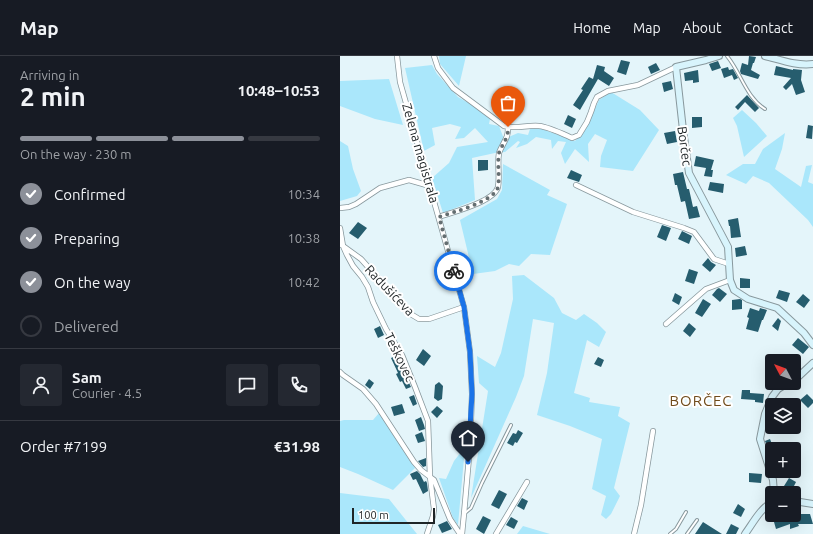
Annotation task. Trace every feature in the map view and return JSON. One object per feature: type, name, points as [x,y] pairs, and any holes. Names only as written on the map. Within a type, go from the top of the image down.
[{"type":"street","name":"Zelena magistrala","points":[[397,56],[400,82],[464,307],[470,352],[472,394],[470,446],[461,534]]},
{"type":"street","points":[[434,56],[438,68],[453,88],[504,126],[511,128],[542,126],[572,138],[579,135],[587,122],[597,97],[608,91],[638,85],[676,67],[719,56]]},
{"type":"street","points":[[765,56],[801,65],[813,64]]},
{"type":"street","name":"Borčec","points":[[676,67],[689,173],[728,247],[730,280]]},
{"type":"street","points":[[439,217],[476,204],[495,193],[499,179],[500,153],[507,135],[508,127]]},
{"type":"street","points":[[340,208],[349,207],[356,204],[380,188],[409,180],[430,186]]},
{"type":"street","points":[[576,185],[633,212],[694,232],[714,259],[729,264]]},
{"type":"street","name":"Teškovec","points":[[340,228],[342,245],[353,266],[368,287],[373,302],[386,329],[402,355],[428,421],[430,477],[434,509],[427,534]]},
{"type":"street","name":"Radušićeva","points":[[342,245],[361,259],[409,313],[419,318],[429,319],[464,307]]},
{"type":"street","points":[[666,324],[706,289],[730,280],[734,290],[748,299],[777,308],[804,334],[813,346]]},
{"type":"street","points":[[801,374],[813,363]]},
{"type":"street","name":"Teškovec","points":[[340,372],[363,389],[372,399],[414,462],[421,470],[434,480],[450,519],[461,534]]},
{"type":"street","points":[[773,486],[773,480],[760,439],[765,414],[772,397],[777,390]]},
{"type":"street","points":[[634,534],[653,431]]},
{"type":"street","points":[[496,534],[527,482]]},
{"type":"street","points":[[801,502],[813,504]]},
{"type":"street","points":[[745,534],[765,507]]},
{"type":"lane","points":[[727,56],[750,94],[759,105],[765,109]]},
{"type":"lane","points":[[464,514],[471,508],[511,425]]},
{"type":"lane","points":[[670,534],[676,529],[686,512]]},
{"type":"lane","points":[[687,534],[697,520]]},
{"type":"shaded area","points":[[439,56],[466,56],[459,86],[440,64]]},
{"type":"shaded area","points":[[432,65],[437,74],[458,97],[474,106],[490,119],[489,124],[499,126],[504,139],[518,133],[528,135],[530,129],[542,129],[575,141],[593,113],[599,100],[611,92],[640,110],[659,130],[633,171],[600,167],[601,156],[607,140],[595,134],[588,144],[589,162],[575,149],[565,164],[561,153],[566,142],[558,141],[552,149],[551,140],[536,137],[527,144],[516,148],[520,142],[518,141],[505,152],[472,158],[475,200],[443,213],[432,178],[449,163],[457,147],[488,142],[475,128],[464,138],[455,139],[461,127],[450,124],[432,128],[435,145],[424,151],[405,68]]},
{"type":"shaded area","points":[[389,79],[403,125],[375,119],[340,106],[340,81]]},
{"type":"shaded area","points":[[742,110],[767,136],[744,157],[737,126],[733,118]]},
{"type":"shaded area","points":[[785,133],[782,149],[775,169],[801,187],[806,166],[812,165],[808,182],[813,184],[813,227],[808,220],[769,183],[753,176],[746,184],[726,175],[743,164],[755,164],[763,149]]},
{"type":"shaded area","points":[[340,141],[348,146],[353,169],[361,191],[357,196],[340,201]]},
{"type":"shaded area","points":[[503,164],[550,190],[547,195],[567,204],[550,255],[531,254],[519,266],[509,264],[495,271],[473,274],[460,220],[497,199],[502,190]]},
{"type":"shaded area","points":[[524,275],[554,298],[562,313],[576,320],[584,314],[597,323],[606,332],[599,347],[587,340],[574,393],[590,398],[589,402],[620,407],[618,416],[630,423],[614,488],[620,496],[611,514],[606,519],[601,515],[606,496],[592,489],[602,439],[537,415],[547,373],[554,323],[533,319],[524,376],[471,498],[488,391],[479,383],[477,356],[495,367],[501,353],[513,299],[512,276]]},
{"type":"shaded area","points":[[379,413],[415,468],[393,490],[340,467],[340,421],[373,420]]},
{"type":"shaded area","points":[[465,447],[458,525],[453,518],[439,478],[446,479],[454,461]]},
{"type":"shaded area","points":[[340,493],[389,499],[417,534],[340,534]]},
{"type":"shaded area","points":[[523,526],[550,534],[517,534]]},
{"type":"building","points":[[749,56],[756,57],[751,70],[760,75],[758,79],[741,74],[740,71],[742,63],[748,65]]},
{"type":"building","points":[[621,60],[630,62],[626,75],[617,72]]},
{"type":"building","points":[[718,61],[721,68],[712,71],[709,64]]},
{"type":"building","points":[[656,63],[660,70],[651,74],[648,67]]},
{"type":"building","points":[[597,65],[605,67],[604,71],[614,78],[609,86],[598,79],[580,110],[573,105],[583,90],[581,89],[589,77],[593,79]]},
{"type":"building","points":[[776,66],[793,70],[802,70],[801,80],[805,92],[796,95],[792,84],[786,90],[783,87],[791,78],[774,75]]},
{"type":"building","points":[[728,67],[729,70],[733,69],[738,78],[734,80],[732,75],[724,78],[721,69]]},
{"type":"building","points":[[698,70],[699,82],[693,83],[693,80],[685,81],[684,73]]},
{"type":"building","points":[[671,81],[673,89],[664,92],[662,83]]},
{"type":"building","points":[[747,95],[759,108],[755,112],[745,102],[738,110],[735,107]]},
{"type":"building","points":[[568,115],[576,119],[572,128],[564,124]]},
{"type":"building","points":[[692,117],[702,117],[702,127],[692,128]]},
{"type":"building","points":[[808,125],[813,126],[812,139],[806,138]]},
{"type":"building","points":[[675,131],[677,142],[667,144],[664,133]]},
{"type":"building","points":[[696,156],[714,160],[711,170],[713,170],[712,177],[704,176],[706,168],[694,166]]},
{"type":"building","points":[[478,160],[488,160],[488,170],[478,171]]},
{"type":"building","points":[[571,170],[582,175],[579,182],[567,178]]},
{"type":"building","points":[[683,172],[693,207],[697,206],[700,217],[689,219],[685,201],[681,202],[673,174]]},
{"type":"building","points":[[710,182],[724,184],[723,193],[708,190]]},
{"type":"building","points":[[738,218],[741,237],[731,238],[728,220]]},
{"type":"building","points":[[358,222],[367,228],[358,239],[349,233]]},
{"type":"building","points":[[662,225],[671,228],[666,241],[657,237]]},
{"type":"building","points":[[682,231],[692,236],[689,244],[678,239]]},
{"type":"building","points":[[745,246],[747,255],[736,257],[735,248]]},
{"type":"building","points":[[708,258],[716,265],[710,272],[702,265]]},
{"type":"building","points":[[689,269],[698,272],[694,284],[685,281]]},
{"type":"building","points":[[740,278],[750,279],[750,288],[740,288]]},
{"type":"building","points":[[719,288],[727,294],[720,302],[712,295]]},
{"type":"building","points":[[779,290],[790,293],[787,302],[776,298]]},
{"type":"building","points":[[675,293],[682,297],[679,305],[672,301]]},
{"type":"building","points":[[803,294],[810,300],[804,308],[796,302]]},
{"type":"building","points":[[703,299],[711,304],[702,317],[695,313]]},
{"type":"building","points":[[732,300],[742,300],[742,309],[732,310]]},
{"type":"building","points":[[750,308],[759,311],[760,308],[767,310],[758,332],[746,329],[749,318],[747,317]]},
{"type":"building","points":[[778,318],[781,321],[778,331],[772,326]]},
{"type":"building","points":[[689,323],[696,329],[690,337],[683,331]]},
{"type":"building","points":[[380,326],[384,335],[378,338],[374,329]]},
{"type":"building","points":[[798,338],[809,347],[803,354],[792,345]]},
{"type":"building","points":[[423,349],[431,356],[424,366],[416,360]]},
{"type":"building","points":[[397,355],[411,387],[406,389],[396,374],[398,373],[391,358]]},
{"type":"building","points":[[598,357],[604,360],[601,367],[594,364]]},
{"type":"building","points":[[369,379],[374,383],[370,389],[365,385]]},
{"type":"building","points":[[439,382],[443,386],[442,399],[438,401],[434,398],[435,385]]},
{"type":"building","points":[[742,390],[750,390],[750,393],[764,394],[763,403],[755,402],[755,400],[741,399]]},
{"type":"building","points":[[807,394],[813,400],[813,403],[808,408],[801,399]]},
{"type":"building","points":[[414,395],[417,404],[413,406],[409,397]]},
{"type":"building","points":[[402,404],[405,413],[394,416],[391,407]]},
{"type":"building","points":[[437,406],[443,411],[437,418],[431,412]]},
{"type":"building","points":[[421,417],[425,429],[419,431],[415,420]]},
{"type":"building","points":[[518,430],[523,433],[517,443],[515,442],[513,446],[507,443],[513,433],[516,434]]},
{"type":"building","points":[[422,432],[425,441],[418,443],[415,435]]},
{"type":"building","points":[[770,439],[771,442],[765,442]]},
{"type":"building","points":[[426,458],[426,466],[423,467],[418,461]]},
{"type":"building","points":[[417,471],[424,482],[426,481],[427,483],[428,491],[423,494],[416,479],[413,480],[410,474]]},
{"type":"building","points":[[749,473],[762,474],[761,483],[749,482]]},
{"type":"building","points":[[789,478],[796,482],[794,486],[784,486]]},
{"type":"building","points":[[499,490],[507,494],[499,509],[491,505]]},
{"type":"building","points":[[522,498],[528,501],[524,510],[517,506]]},
{"type":"building","points":[[738,504],[745,509],[741,517],[733,513]]},
{"type":"building","points":[[801,514],[810,514],[813,524],[798,524],[799,526],[790,529],[790,524],[776,529],[774,522],[801,522]]},
{"type":"building","points":[[483,516],[491,520],[484,534],[476,529]]},
{"type":"building","points":[[511,517],[518,521],[514,529],[506,525]]},
{"type":"building","points":[[447,521],[452,529],[442,533],[438,525]]},
{"type":"building","points":[[703,522],[722,534],[695,534]]},
{"type":"building","points":[[731,524],[739,528],[736,534],[726,534]]},
{"type":"way so far","points":[[454,271],[439,217],[476,204],[495,193],[499,179],[500,153],[507,135],[508,127]]},
{"type":"district","name":"BORČEC","points":[[701,400]]},
{"type":"route","points":[[454,271],[464,307],[470,352],[472,394],[468,462]]}]
